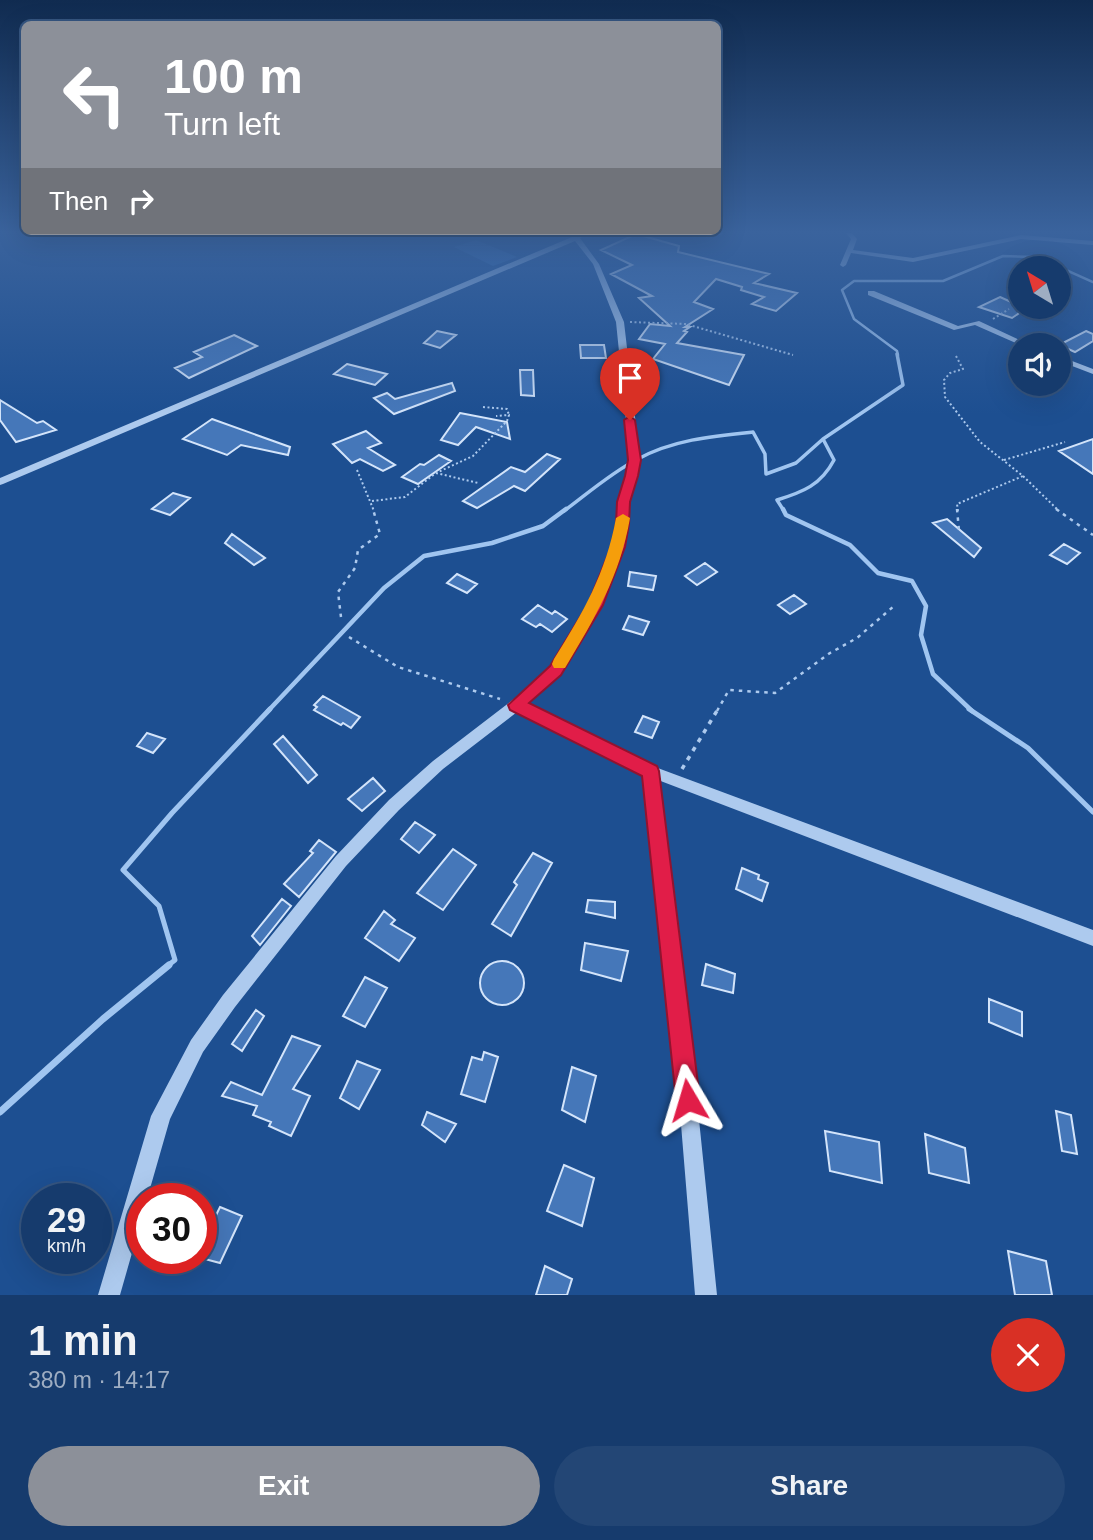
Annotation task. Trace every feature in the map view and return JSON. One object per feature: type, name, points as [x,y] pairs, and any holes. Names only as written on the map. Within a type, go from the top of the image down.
[{"type":"street","points":[[0,482],[441,293]]},
{"type":"street","points":[[109,1295],[161,1116],[197,1046],[341,861],[394,805],[438,765],[516,705],[556,670],[596,605],[618,547],[623,524],[623,502],[635,460],[620,322],[608,293]]},
{"type":"street","points":[[872,293],[957,328],[976,323],[1008,337]]},
{"type":"street","points":[[1071,363],[1093,372]]},
{"type":"street","points":[[516,705],[650,771],[1093,939]]},
{"type":"street","points":[[650,771],[688,1100],[706,1295]]},
{"type":"path","points":[[620,322],[686,324],[793,355]]},
{"type":"path","points":[[956,356],[963,369],[950,373],[944,380],[945,397],[980,442],[1023,476],[1056,509],[1093,535]]},
{"type":"path","points":[[372,501],[405,497],[436,473],[473,456],[508,421],[508,408],[483,407]]},
{"type":"path","points":[[496,416],[509,415]]},
{"type":"path","points":[[1004,460],[1065,442]]},
{"type":"path","points":[[341,617],[338,592],[355,568],[358,550],[380,534],[372,501],[364,490],[366,484],[357,470]]},
{"type":"path","points":[[436,473],[462,477],[478,483]]},
{"type":"path","points":[[959,531],[957,504],[1023,476]]},
{"type":"path","points":[[675,781],[729,690],[775,693],[830,653],[857,638],[894,606]]},
{"type":"path","points":[[349,637],[398,667],[516,705]]},
{"type":"building","points":[[647,293],[702,293],[694,302],[713,309],[685,327],[690,327],[684,331],[687,332],[677,343],[744,355],[729,385],[653,359],[665,344],[639,339],[650,324],[670,326],[639,298],[652,296]]},
{"type":"building","points":[[752,293],[796,293],[776,311],[752,304],[764,297]]},
{"type":"building","points":[[1000,297],[1008,301],[1008,317],[979,307]]},
{"type":"building","points":[[437,331],[456,335],[440,348],[424,343]]},
{"type":"building","points":[[1086,331],[1093,334],[1093,341],[1075,352],[1071,350],[1071,339]]},
{"type":"building","points":[[234,335],[257,346],[189,378],[175,368],[202,357],[194,352]]},
{"type":"building","points":[[580,345],[604,345],[606,358],[581,358]]},
{"type":"building","points":[[347,364],[387,374],[375,385],[334,374]]},
{"type":"building","points":[[520,370],[533,370],[534,396],[521,395]]},
{"type":"building","points":[[452,383],[455,391],[394,414],[374,398],[387,393],[395,399]]},
{"type":"building","points":[[0,400],[37,423],[43,421],[56,430],[16,442],[0,420]]},
{"type":"building","points":[[460,413],[507,422],[510,439],[476,427],[458,445],[441,440]]},
{"type":"building","points":[[212,419],[290,447],[288,455],[241,445],[227,455],[183,439]]},
{"type":"building","points":[[366,431],[381,443],[368,448],[395,465],[383,471],[360,459],[352,463],[333,444]]},
{"type":"building","points":[[1093,439],[1093,474],[1059,451]]},
{"type":"building","points":[[547,454],[560,459],[525,491],[514,486],[477,508],[463,501],[511,467],[525,472]]},
{"type":"building","points":[[439,455],[451,461],[418,484],[402,477],[420,464],[424,465]]},
{"type":"building","points":[[173,493],[190,498],[170,515],[152,509]]},
{"type":"building","points":[[947,519],[981,548],[974,557],[933,523]]},
{"type":"building","points":[[232,534],[265,558],[254,565],[225,543]]},
{"type":"building","points":[[1064,544],[1080,553],[1067,564],[1050,555]]},
{"type":"building","points":[[705,563],[717,572],[697,585],[685,576]]},
{"type":"building","points":[[630,572],[656,576],[653,590],[628,586]]},
{"type":"building","points":[[457,574],[477,584],[467,593],[447,583]]},
{"type":"building","points":[[794,595],[806,604],[790,614],[778,605]]},
{"type":"building","points":[[538,605],[567,619],[552,632],[540,624],[536,627],[522,619]]},
{"type":"building","points":[[629,616],[649,622],[643,635],[623,629]]},
{"type":"building","points":[[323,696],[360,717],[351,728],[314,710],[317,707],[314,705]]},
{"type":"building","points":[[643,716],[659,722],[652,738],[635,732]]},
{"type":"building","points":[[147,733],[165,739],[153,753],[137,746]]},
{"type":"building","points":[[283,736],[317,775],[308,783],[274,744]]},
{"type":"building","points":[[373,778],[385,791],[362,811],[348,799]]},
{"type":"building","points":[[415,822],[435,835],[419,853],[401,839]]},
{"type":"building","points":[[319,840],[336,852],[299,897],[284,884],[313,853],[310,851]]},
{"type":"building","points":[[453,849],[476,865],[443,910],[417,893]]},
{"type":"building","points":[[533,853],[552,863],[511,936],[492,924],[517,885],[514,882]]},
{"type":"building","points":[[742,868],[759,875],[758,879],[768,883],[762,901],[736,889]]},
{"type":"building","points":[[282,899],[291,906],[260,945],[252,936]]},
{"type":"building","points":[[588,900],[615,902],[615,918],[586,912]]},
{"type":"building","points":[[384,911],[395,920],[391,924],[415,938],[399,961],[365,938]]},
{"type":"building","points":[[585,943],[628,951],[621,981],[581,970]]},
{"type":"building","points":[[502,961],[518,967],[524,983],[518,999],[502,1005],[486,999],[480,983],[486,967]]},
{"type":"building","points":[[706,964],[735,974],[733,993],[702,985]]},
{"type":"building","points":[[365,977],[387,988],[365,1027],[343,1016]]},
{"type":"building","points":[[989,999],[1022,1012],[1022,1036],[989,1022]]},
{"type":"building","points":[[256,1010],[264,1016],[242,1051],[232,1044]]},
{"type":"building","points":[[292,1036],[320,1046],[293,1089],[310,1096],[291,1136],[269,1126],[271,1122],[253,1115],[257,1106],[222,1096],[231,1082],[262,1095]]},
{"type":"building","points":[[484,1052],[498,1057],[485,1102],[461,1094],[472,1057],[482,1060]]},
{"type":"building","points":[[357,1061],[380,1070],[359,1109],[340,1098]]},
{"type":"building","points":[[572,1067],[596,1076],[585,1122],[562,1110]]},
{"type":"building","points":[[1056,1111],[1071,1115],[1077,1154],[1062,1151]]},
{"type":"building","points":[[427,1112],[456,1124],[445,1142],[422,1125]]},
{"type":"building","points":[[825,1131],[879,1142],[882,1183],[830,1171]]},
{"type":"building","points":[[925,1134],[965,1148],[969,1183],[929,1173]]},
{"type":"building","points":[[564,1165],[594,1178],[582,1226],[547,1211]]},
{"type":"building","points":[[220,1207],[242,1216],[220,1263],[217,1262],[217,1213]]},
{"type":"building","points":[[1008,1251],[1046,1261],[1052,1295],[1015,1295]]},
{"type":"building","points":[[545,1266],[572,1279],[567,1295],[536,1295]]},
{"type":"waterway","points":[[843,293],[854,319],[897,351],[898,355]]},
{"type":"waterway","points":[[823,439],[903,385],[897,354]]},
{"type":"waterway","points":[[564,511],[608,477],[649,453],[663,448],[693,440],[753,432],[765,454],[766,474],[796,463],[823,439]]},
{"type":"waterway","points":[[784,511],[777,500],[817,482],[834,460],[823,439]]},
{"type":"waterway","points":[[268,711],[384,588],[424,556],[492,543],[543,526],[566,509]]},
{"type":"waterway","points":[[784,511],[786,515],[850,545],[878,573],[912,581],[926,606],[921,635],[933,674],[972,711]]},
{"type":"waterway","points":[[166,967],[175,960],[159,906],[123,870],[172,813],[270,709]]},
{"type":"waterway","points":[[972,711],[1028,748],[1093,812]]},
{"type":"waterway","points":[[0,1112],[103,1019],[169,965]]},
{"type":"slow traffic","points":[[560,664],[596,605],[618,547],[623,518]]},
{"type":"route","points":[[630,420],[635,460],[623,502],[623,524],[618,547],[596,605],[556,670],[516,705],[650,771],[688,1100]]}]
